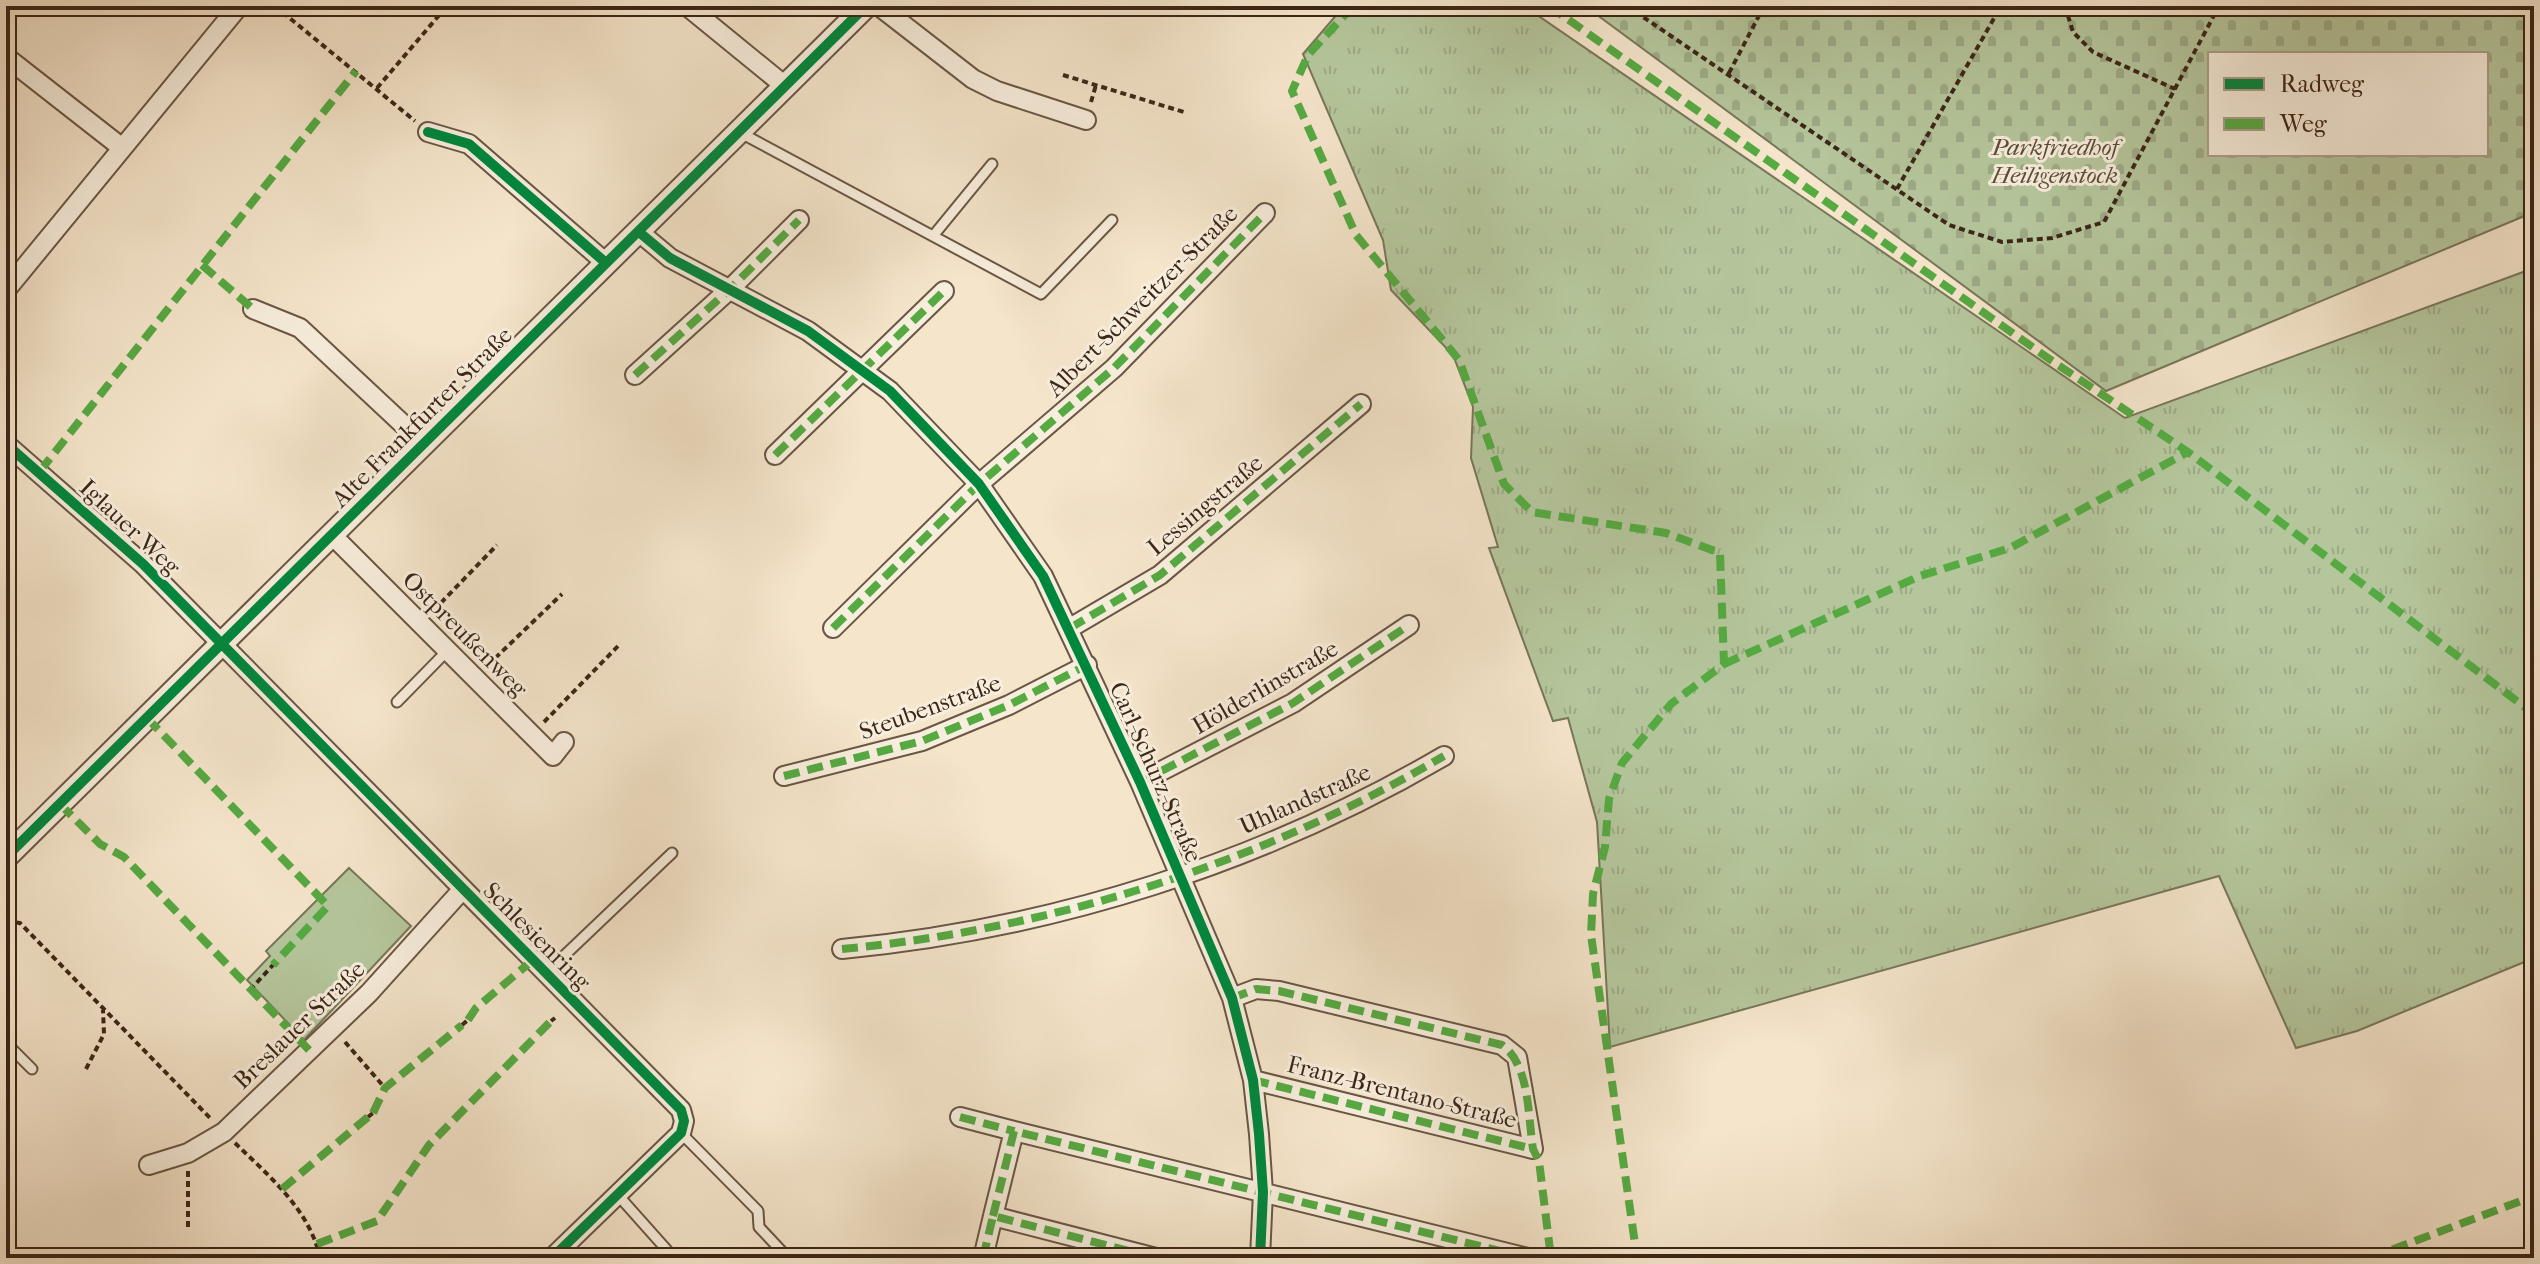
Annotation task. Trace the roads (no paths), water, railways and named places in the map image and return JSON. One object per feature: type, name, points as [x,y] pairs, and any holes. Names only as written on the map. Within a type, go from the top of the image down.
[{"type":"street","points":[[6,290],[239,6]]},
{"type":"street","points":[[687,6],[785,86]]},
{"type":"street","name":"Alte Frankfurter Straße","points":[[6,857],[866,6]]},
{"type":"street","points":[[879,6],[973,79],[997,91],[1086,120]]},
{"type":"street","points":[[6,57],[121,147]]},
{"type":"street","points":[[428,132],[469,144],[606,263]]},
{"type":"street","name":"Albert-Schweitzer-Straße","points":[[833,628],[979,484],[1114,368],[1265,213]]},
{"type":"street","points":[[635,375],[730,289],[799,220]]},
{"type":"street","name":"Carl-Schurz-Straße","points":[[639,232],[670,258],[808,331],[863,369],[915,415],[979,484],[1043,576],[1140,782],[1232,998],[1253,1080],[1263,1192],[1260,1258]]},
{"type":"street","points":[[775,455],[944,291]]},
{"type":"street","points":[[253,309],[300,328],[423,443]]},
{"type":"street","name":"Lessingstraße","points":[[1070,628],[1160,575],[1361,404]]},
{"type":"street","name":"Iglauer Weg","points":[[6,444],[106,530],[222,644]]},
{"type":"street","name":"Ostpreußenweg","points":[[331,534],[553,756],[564,742]]},
{"type":"street","name":"Hölderlinstraße","points":[[1140,782],[1293,703],[1409,625]]},
{"type":"street","name":"Schlesienring","points":[[222,644],[674,1101],[684,1121],[681,1133]]},
{"type":"street","name":"Steubenstraße","points":[[784,776],[922,741],[1009,705],[1087,665]]},
{"type":"street","name":"Uhlandstraße","points":[[842,949],[1007,925],[1180,875],[1316,824],[1444,756]]},
{"type":"street","name":"Breslauer Straße","points":[[149,1165],[188,1153],[224,1132],[333,1028],[462,890]]},
{"type":"street","name":"Franz-Brentano-Straße","points":[[1232,998],[1256,989],[1279,991],[1502,1045],[1517,1057],[1533,1149],[1253,1080]]},
{"type":"street","points":[[960,1117],[1528,1258]]},
{"type":"street","points":[[983,1258],[1014,1131]]},
{"type":"street","points":[[552,1258],[681,1133]]},
{"type":"street","points":[[993,1216],[1156,1258]]},
{"type":"lane","points":[[739,132],[1041,294],[1112,220]]},
{"type":"lane","points":[[933,236],[992,164]]},
{"type":"lane","points":[[397,702],[448,650]]},
{"type":"lane","points":[[546,973],[672,853]]},
{"type":"lane","points":[[6,1043],[32,1069]]},
{"type":"lane","points":[[681,1133],[758,1211],[759,1227],[788,1258]]},
{"type":"lane","points":[[617,1194],[674,1258]]},
{"type":"park label","name":"Parkfriedhof Heiligenstock","points":[[2055,161]]}]
